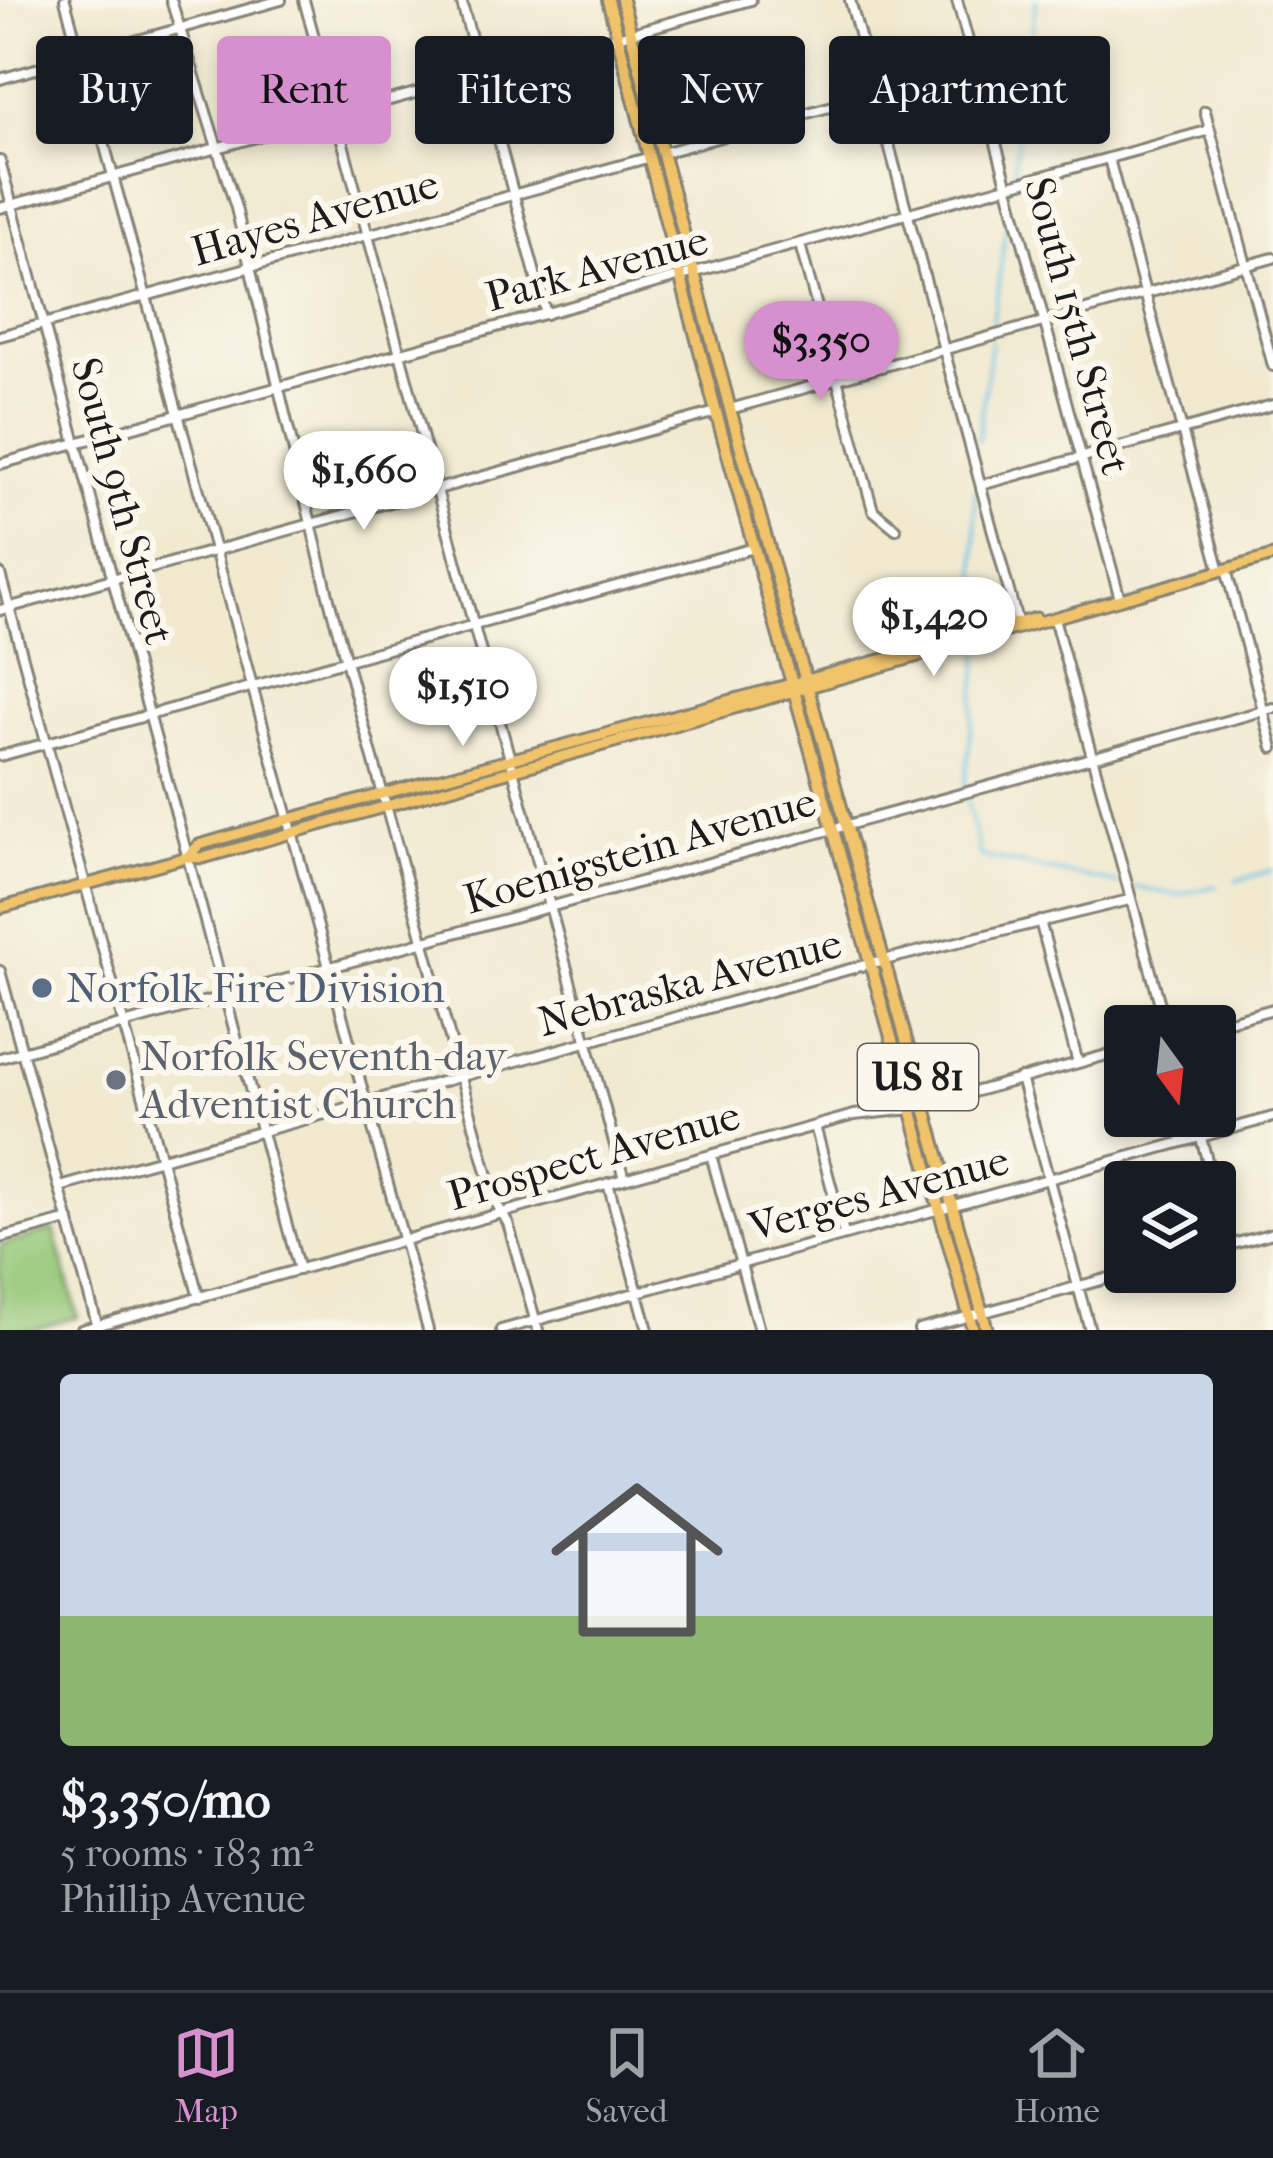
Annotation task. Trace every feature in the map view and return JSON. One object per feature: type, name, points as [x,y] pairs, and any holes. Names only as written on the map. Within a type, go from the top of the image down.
[{"type":"highway","name":"US 81","points":[[608,0],[647,158],[730,409],[842,826],[887,963],[945,1206],[976,1314],[987,1330]]},
{"type":"highway","name":"US 81","points":[[622,0],[661,153],[716,412],[755,547],[803,685]]},
{"type":"highway","name":"US 81","points":[[842,826],[872,963],[919,1107]]},
{"type":"highway","name":"US 81","points":[[973,1330],[976,1314]]},
{"type":"main road","points":[[187,857],[199,845],[286,820],[1273,556]]},
{"type":"main road","points":[[0,908],[514,772],[1017,621],[1054,616]]},
{"type":"street","points":[[65,0],[74,36]]},
{"type":"street","points":[[171,0],[219,148],[310,525],[382,794],[536,1325]]},
{"type":"street","points":[[154,36],[250,4],[281,0]]},
{"type":"street","points":[[304,0],[313,36]]},
{"type":"street","points":[[461,0],[471,36]]},
{"type":"street","points":[[614,39],[751,0]]},
{"type":"street","points":[[850,0],[860,36]]},
{"type":"street","name":"South 15th Street","points":[[957,0],[967,36]]},
{"type":"street","points":[[0,79],[36,69]]},
{"type":"street","points":[[661,153],[829,107]]},
{"type":"street","points":[[1204,111],[1273,366]]},
{"type":"street","name":"Park Avenue","points":[[0,464],[1210,130]]},
{"type":"street","points":[[103,144],[428,1330]]},
{"type":"street","points":[[0,208],[233,144]]},
{"type":"street","points":[[342,144],[624,1179]]},
{"type":"street","points":[[501,144],[546,314]]},
{"type":"street","points":[[889,144],[1017,621]]},
{"type":"street","name":"South 15th Street","points":[[996,144],[1120,598]]},
{"type":"street","name":"Hayes Avenue","points":[[0,336],[647,158]]},
{"type":"street","points":[[1109,159],[1223,570],[1268,710],[1273,748]]},
{"type":"street","name":"South 9th Street","points":[[0,161],[299,1270]]},
{"type":"street","points":[[800,245],[874,509],[896,529]]},
{"type":"street","points":[[730,409],[1273,257]]},
{"type":"street","points":[[981,485],[1273,405]]},
{"type":"street","points":[[4,609],[716,412]]},
{"type":"street","points":[[0,756],[755,547]]},
{"type":"street","points":[[0,574],[4,609],[47,744],[199,1298]]},
{"type":"street","points":[[1054,616],[1160,1005]]},
{"type":"street","name":"Koenigstein Avenue","points":[[0,1058],[1268,710]]},
{"type":"street","name":"Nebraska Avenue","points":[[60,1187],[872,963],[1130,900]]},
{"type":"street","points":[[1040,921],[1078,1063]]},
{"type":"street","points":[[0,970],[98,1328]]},
{"type":"street","points":[[1236,1019],[1273,1009]]},
{"type":"street","name":"Prospect Avenue","points":[[81,1330],[876,1109],[919,1107],[1104,1056]]},
{"type":"street","points":[[1021,1078],[1090,1330]]},
{"type":"street","name":"Verges Avenue","points":[[1236,1127],[1273,1117]]},
{"type":"street","points":[[815,1126],[844,1234]]},
{"type":"street","points":[[1201,1137],[1207,1161]]},
{"type":"street","name":"Verges Avenue","points":[[501,1330],[536,1325],[637,1291],[1201,1137]]},
{"type":"street","points":[[711,1155],[759,1330]]},
{"type":"street","points":[[608,1183],[648,1330]]},
{"type":"street","points":[[0,1238],[68,1220]]},
{"type":"street","points":[[1236,1243],[1273,1233]]},
{"type":"street","points":[[919,1330],[1104,1279]]},
{"type":"green space","points":[[54,1230],[78,1317],[33,1330],[0,1330],[0,1245]]},
{"type":"waterway","points":[[1014,169],[1036,0]]},
{"type":"waterway","points":[[992,328],[1007,222]]},
{"type":"waterway","points":[[978,441],[991,341]]},
{"type":"waterway","points":[[975,490],[977,592]]},
{"type":"waterway","points":[[977,606],[977,622]]},
{"type":"waterway","points":[[965,786],[979,655]]},
{"type":"waterway","points":[[967,799],[980,856],[1118,884]]},
{"type":"waterway","points":[[1236,881],[1273,870]]},
{"type":"waterway","points":[[1134,887],[1177,895],[1216,886]]},
{"type":"place","name":"Norfolk Fire Division","points":[[42,988]]},
{"type":"place","name":"Norfolk Seventh-day Adventist Church","points":[[116,1080]]}]
